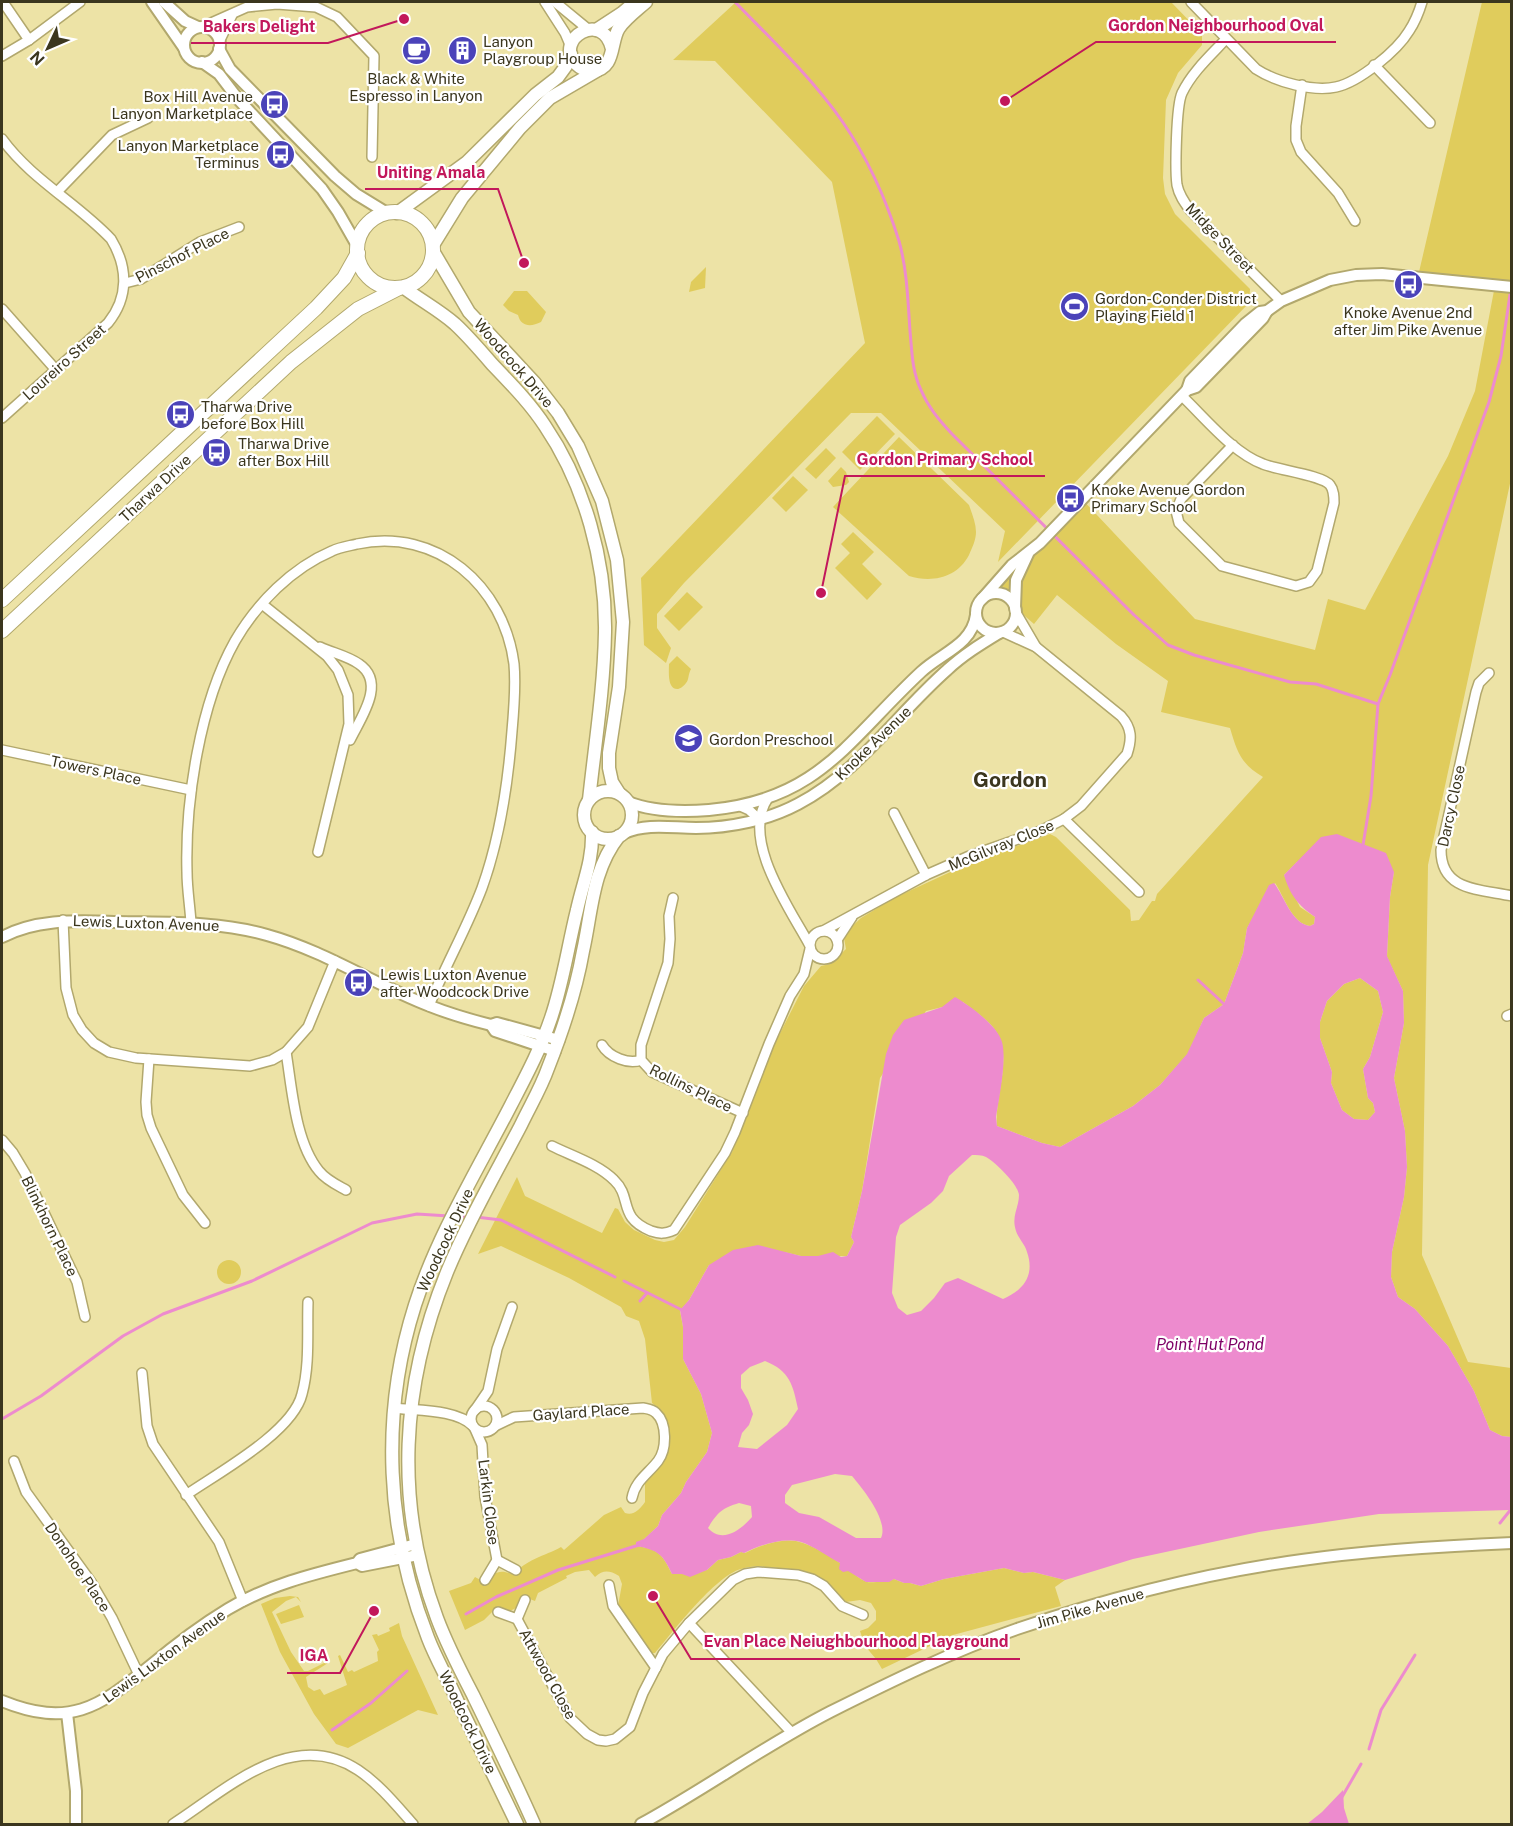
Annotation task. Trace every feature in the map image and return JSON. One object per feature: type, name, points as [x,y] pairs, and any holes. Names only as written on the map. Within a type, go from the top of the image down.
[{"type":"main road","points":[[635,2],[622,13],[592,30],[577,35],[567,66],[558,77],[534,95],[467,162],[392,213],[377,217],[367,226],[360,238],[358,250],[362,268],[371,279],[384,286],[401,288],[423,276],[430,265],[433,248],[462,198],[520,128],[550,98],[609,62],[614,37],[620,27],[646,2]]},
{"type":"main road","points":[[592,30],[607,37],[612,49]]},
{"type":"main road","points":[[571,50],[578,66],[591,71],[598,70]]},
{"type":"main road","points":[[392,213],[410,215],[421,222],[429,233],[433,248]]},
{"type":"main road","name":"Woodcock Drive","points":[[433,248],[441,267],[469,312],[534,382],[558,413],[578,446],[602,501],[613,540],[622,609],[621,665],[609,768],[612,782],[623,798]]},
{"type":"main road","name":"Tharwa Drive","points":[[2,600],[316,308],[350,270],[358,250]]},
{"type":"main road","name":"Tharwa Drive","points":[[2,631],[291,362],[358,309],[401,288]]},
{"type":"main road","name":"Woodcock Drive","points":[[401,288],[433,306],[454,324],[523,396],[545,426],[580,494],[592,532],[604,610],[603,673],[590,800]]},
{"type":"main road","points":[[606,791],[623,798],[631,808],[631,822],[621,834],[605,838],[592,832],[587,827],[584,813],[590,800],[594,795],[606,791]]},
{"type":"main road","name":"Woodcock Drive","points":[[517,1824],[429,1640],[414,1599],[402,1552],[392,1479],[394,1408],[404,1346],[431,1263],[542,1041],[562,977],[579,900],[591,862],[592,832]]},
{"type":"main road","name":"Woodcock Drive","points":[[534,1824],[445,1638],[433,1607],[417,1549],[410,1511],[408,1427],[416,1369],[433,1308],[466,1230],[543,1081],[557,1045],[583,952],[596,882],[608,849],[621,834]]},
{"type":"street","points":[[3,2],[29,40]]},
{"type":"street","points":[[2,56],[29,40],[80,2]]},
{"type":"street","points":[[152,2],[190,58],[202,62],[219,74],[238,99],[322,189],[338,212],[358,250]]},
{"type":"street","points":[[164,2],[185,21],[214,32],[230,69],[335,176],[356,194],[392,213]]},
{"type":"street","points":[[330,12],[335,2]]},
{"type":"street","points":[[545,2],[565,33],[571,50]]},
{"type":"street","points":[[555,2],[592,30]]},
{"type":"street","points":[[1191,2],[1256,69],[1269,77],[1322,88],[1350,83],[1374,65],[1408,33],[1422,2]]},
{"type":"street","points":[[184,48],[187,35],[200,27],[248,7],[277,4],[316,7],[330,12],[374,56],[372,157]]},
{"type":"street","points":[[202,62],[209,61],[215,56],[232,15]]},
{"type":"street","name":"Midge Street","points":[[1226,39],[1188,82],[1179,101],[1177,185],[1182,199],[1190,210],[1281,301]]},
{"type":"street","points":[[1374,65],[1430,123]]},
{"type":"street","points":[[1302,85],[1296,126],[1296,140],[1300,152],[1338,193],[1354,221]]},
{"type":"street","points":[[57,192],[112,135],[148,118]]},
{"type":"street","name":"Loureiro Street","points":[[2,139],[20,161],[111,239],[124,267],[125,283],[120,304],[108,323],[2,418]]},
{"type":"street","name":"Pinschof Place","points":[[125,283],[141,279],[200,243],[239,227]]},
{"type":"street","points":[[1028,554],[1016,580],[1014,621],[1001,632],[986,631],[977,621],[976,609],[1012,565],[1040,543],[1185,393],[1196,387],[1263,318],[1267,310],[1281,301],[1317,284],[1356,275],[1382,274],[1512,287]]},
{"type":"street","points":[[2,309],[56,370]]},
{"type":"street","points":[[1185,393],[1248,458],[1321,479],[1330,485],[1335,495],[1334,503],[1317,571],[1313,579],[1304,585],[1296,586],[1222,566],[1179,523],[1176,511],[1181,499],[1233,445]]},
{"type":"street","points":[[191,923],[187,841],[191,790],[213,693],[237,639],[262,604],[281,584],[307,564],[331,551],[369,542],[391,541],[425,548],[457,565],[475,580],[490,598],[502,618],[510,641],[514,666],[511,746],[503,811],[494,850],[482,888],[429,1006]]},
{"type":"street","points":[[982,599],[987,595],[1001,594],[1007,597],[1015,609]]},
{"type":"street","points":[[262,604],[327,656],[338,670],[348,695],[350,724],[318,852]]},
{"type":"street","name":"McGilvray Close","points":[[1015,609],[1036,647]]},
{"type":"street","name":"Knoke Avenue","points":[[623,798],[640,807],[697,811],[740,806],[768,798],[806,780],[837,758],[921,671],[963,642],[970,633],[976,615]]},
{"type":"street","points":[[296,631],[322,648],[358,663],[366,670],[371,680],[372,691],[369,702],[347,745],[340,766]]},
{"type":"street","name":"McGilvray Close","points":[[820,931],[926,875],[967,857],[1038,832],[1064,819],[1081,806],[1124,759],[1131,743],[1131,733],[1121,716],[1036,647],[1001,632]]},
{"type":"street","name":"Knoke Avenue","points":[[621,834],[643,826],[698,828],[728,826],[759,819],[797,805],[832,783],[854,765],[945,671],[966,654],[1001,632]]},
{"type":"street","name":"Darcy Close","points":[[1489,673],[1479,683],[1476,692],[1441,850],[1441,862],[1445,873],[1463,885],[1512,896]]},
{"type":"street","name":"Towers Place","points":[[2,750],[191,790]]},
{"type":"street","points":[[768,798],[762,807],[759,819],[760,834],[774,883],[817,958],[825,959]]},
{"type":"street","points":[[740,806],[759,819]]},
{"type":"street","points":[[894,813],[926,875]]},
{"type":"street","points":[[1064,819],[1139,892]]},
{"type":"street","name":"Rollins Place","points":[[673,898],[669,916],[668,963],[641,1045],[641,1060],[652,1072],[743,1113]]},
{"type":"street","name":"McGilvray Close","points":[[837,940],[852,916]]},
{"type":"street","points":[[795,919],[820,931],[830,932],[837,940],[838,947],[835,954],[804,974]]},
{"type":"street","points":[[63,920],[69,1006],[82,1030],[94,1043],[109,1052],[127,1057],[250,1066],[272,1060],[286,1052],[308,1027],[335,961]]},
{"type":"street","name":"Lewis Luxton Avenue","points":[[3,934],[63,920],[191,923],[267,934],[335,961],[429,1006],[491,1025],[495,1031],[557,1045]]},
{"type":"street","points":[[552,1146],[607,1173],[621,1189],[626,1209],[633,1221],[658,1233],[674,1230],[725,1153],[790,996],[804,974],[812,937],[820,931]]},
{"type":"street","name":"Rollins Place","points":[[602,1045],[608,1053],[629,1062],[641,1060]]},
{"type":"street","points":[[286,1052],[303,1140],[320,1172],[346,1190]]},
{"type":"street","points":[[149,1059],[146,1102],[151,1128],[183,1195],[206,1223]]},
{"type":"street","name":"Blinkhorn Place","points":[[2,1140],[25,1173],[77,1282],[85,1317]]},
{"type":"street","points":[[186,1495],[273,1435],[292,1416],[303,1394],[308,1302]]},
{"type":"street","points":[[474,1428],[471,1418],[488,1390],[497,1349],[512,1307]]},
{"type":"street","points":[[142,1373],[144,1407],[153,1444],[219,1542],[243,1601]]},
{"type":"street","points":[[394,1408],[455,1415],[483,1432],[493,1428],[497,1418],[488,1390]]},
{"type":"street","points":[[455,1415],[483,1407],[493,1411]]},
{"type":"street","name":"Gaylard Place","points":[[493,1411],[514,1417],[643,1408],[654,1410],[661,1418],[663,1425],[663,1453],[641,1477],[633,1489],[632,1498]]},
{"type":"street","name":"Gaylard Place","points":[[493,1428],[514,1417]]},
{"type":"street","name":"Larkin Close","points":[[474,1428],[482,1444],[485,1497],[497,1560],[484,1580]]},
{"type":"street","name":"Larkin Close","points":[[482,1444],[493,1428]]},
{"type":"street","name":"Donohoe Place","points":[[14,1461],[26,1492],[91,1582],[112,1618],[139,1675]]},
{"type":"street","name":"Jim Pike Avenue","points":[[641,1824],[792,1733],[899,1678],[990,1639],[1116,1599],[1228,1573],[1300,1560],[1411,1548],[1512,1543]]},
{"type":"street","name":"Lewis Luxton Avenue","points":[[2,1701],[33,1712],[67,1713],[96,1705],[139,1675],[188,1635],[243,1601],[291,1581],[357,1563],[360,1559],[417,1549]]},
{"type":"street","name":"Larkin Close","points":[[497,1560],[516,1570]]},
{"type":"street","name":"Attwood Close","points":[[498,1612],[518,1619],[570,1718],[580,1730],[598,1740],[615,1739],[630,1727],[643,1693],[663,1654],[689,1623],[733,1580],[745,1574],[758,1572],[798,1575],[812,1579],[824,1586],[842,1606],[863,1615]]},
{"type":"street","points":[[609,1585],[613,1606],[656,1668]]},
{"type":"street","name":"Attwood Close","points":[[518,1619],[525,1600]]},
{"type":"street","points":[[689,1623],[792,1733]]},
{"type":"street","points":[[67,1713],[76,1791],[76,1824]]},
{"type":"street","points":[[179,1823],[261,1767],[289,1757],[318,1755],[344,1762],[359,1770],[392,1799],[413,1824]]},
{"type":"shaded area","points":[[736,2],[1171,2],[1202,34],[1202,45],[1178,73],[1166,100],[1163,178],[1165,194],[1175,214],[1250,289],[1249,303],[998,562],[1005,531],[881,413],[851,413],[684,583],[657,614],[657,628],[671,648],[666,663],[644,645],[641,578],[865,343],[832,182],[715,61],[673,60]]},
{"type":"shaded area","points":[[1482,2],[1511,2],[1511,479],[1428,865],[1422,1255],[1468,1362],[1511,1368],[1511,1437],[1502,1436],[1490,1430],[1474,1391],[1448,1346],[1415,1309],[1398,1297],[1391,1277],[1392,1252],[1404,1197],[1407,1167],[1405,1131],[1394,1078],[1404,1023],[1403,991],[1387,957],[1390,897],[1394,872],[1297,862],[1284,875],[1300,907],[1315,917],[1314,924],[1310,926],[1304,924],[1293,915],[1275,883],[1247,928],[1243,953],[1224,1004],[1204,1018],[1188,1054],[1160,1085],[1133,1106],[1060,1147],[1042,1143],[997,1126],[1003,1061],[999,1036],[982,1016],[963,1002],[926,1011],[880,1078],[862,1191],[851,1237],[854,1242],[847,1256],[801,1256],[784,1252],[709,1265],[680,1311],[683,1327],[683,1359],[701,1394],[712,1433],[707,1452],[681,1493],[662,1515],[658,1526],[637,1546],[656,1551],[666,1562],[672,1574],[707,1570],[718,1560],[773,1542],[789,1540],[822,1552],[867,1582],[894,1579],[921,1586],[944,1579],[1004,1568],[1024,1573],[1033,1572],[1065,1580],[1055,1587],[1061,1606],[953,1635],[882,1669],[865,1646],[860,1631],[868,1628],[876,1620],[876,1611],[871,1603],[860,1600],[846,1602],[816,1576],[801,1571],[778,1568],[741,1569],[719,1582],[655,1653],[650,1653],[618,1606],[622,1584],[619,1576],[609,1572],[603,1572],[595,1577],[589,1570],[575,1572],[538,1593],[535,1601],[522,1596],[518,1607],[510,1611],[496,1608],[484,1620],[465,1630],[449,1591],[471,1583],[475,1577],[486,1583],[498,1572],[514,1575],[535,1559],[561,1547],[564,1550],[604,1515],[621,1507],[625,1513],[631,1514],[636,1511],[645,1502],[645,1481],[660,1466],[669,1448],[669,1431],[663,1415],[652,1403],[645,1339],[639,1321],[626,1316],[621,1307],[569,1278],[501,1246],[478,1254],[517,1177],[525,1196],[602,1233],[615,1208],[634,1230],[655,1240],[664,1242],[674,1240],[685,1227],[732,1152],[773,1047],[804,986],[821,966],[830,964],[846,949],[844,938],[848,930],[861,918],[894,898],[972,862],[1050,834],[1056,837],[1130,910],[1131,921],[1139,920],[1152,901],[1155,901],[1157,894],[1263,777],[1241,757],[1230,728],[1161,712],[1168,681],[1116,644],[1057,595],[1034,624],[992,587],[1080,497],[1195,619],[1315,650],[1328,599],[1365,610],[1448,456],[1475,391],[1496,280],[1419,272]]},
{"type":"shaded area","points":[[706,267],[705,288],[689,292],[691,282]]},
{"type":"shaded area","points":[[514,291],[527,291],[546,312],[541,322],[534,325],[524,324],[518,315],[503,305]]},
{"type":"shaded area","points":[[877,416],[895,434],[860,470],[842,452]]},
{"type":"shaded area","points":[[899,437],[969,505],[974,518],[976,535],[969,555],[958,569],[943,577],[926,579],[909,576],[833,507]]},
{"type":"shaded area","points":[[826,448],[836,458],[816,479],[805,469]]},
{"type":"shaded area","points":[[841,467],[846,472],[849,482],[846,485],[833,487],[828,481]]},
{"type":"shaded area","points":[[793,476],[808,490],[786,512],[772,498]]},
{"type":"shaded area","points":[[853,532],[874,552],[862,564],[882,584],[867,600],[835,568],[850,553],[841,544]]},
{"type":"shaded area","points":[[687,592],[703,607],[679,631],[664,616]]},
{"type":"shaded area","points":[[677,656],[691,669],[687,682],[678,689],[670,683],[669,675],[669,664]]},
{"type":"shaded area","points":[[1360,978],[1378,991],[1383,1012],[1370,1057],[1363,1069],[1368,1098],[1373,1103],[1375,1112],[1368,1120],[1354,1119],[1342,1110],[1331,1083],[1332,1072],[1320,1038],[1320,1022],[1327,1001],[1344,984]]},
{"type":"shaded area","points":[[229,1260],[234,1261],[240,1267],[240,1277],[234,1283],[229,1284],[224,1283],[218,1277],[217,1272],[218,1267],[224,1261]]},
{"type":"shaded area","points":[[290,1596],[298,1597],[301,1602],[296,1597],[286,1601],[272,1612],[291,1652],[304,1671],[328,1661],[306,1677],[308,1687],[314,1691],[320,1689],[324,1695],[347,1685],[338,1656],[340,1655],[348,1672],[352,1670],[354,1672],[378,1661],[377,1652],[379,1650],[372,1635],[377,1634],[378,1636],[390,1631],[389,1628],[399,1623],[402,1636],[438,1715],[418,1710],[348,1748],[336,1744],[314,1714],[280,1652],[261,1604],[275,1598]]},
{"type":"shaded area","points":[[299,1605],[304,1617],[281,1624],[276,1614]]},
{"type":"water","name":"Point Hut Pond","points":[[1337,834],[1386,853],[1394,872],[1390,897],[1387,956],[1403,991],[1404,1023],[1394,1078],[1405,1131],[1407,1167],[1404,1197],[1392,1252],[1391,1277],[1398,1297],[1415,1309],[1448,1346],[1474,1391],[1490,1430],[1502,1436],[1511,1437],[1511,1513],[1509,1510],[1379,1514],[1259,1532],[1133,1559],[1065,1580],[1004,1568],[944,1579],[921,1586],[894,1579],[889,1582],[866,1582],[848,1571],[843,1572],[839,1569],[840,1563],[816,1549],[794,1541],[786,1540],[741,1552],[718,1560],[707,1570],[690,1577],[672,1574],[659,1554],[636,1546],[636,1542],[644,1539],[658,1526],[662,1515],[681,1493],[707,1452],[712,1433],[701,1394],[683,1359],[683,1327],[680,1310],[689,1300],[709,1265],[733,1250],[758,1245],[801,1256],[818,1256],[833,1252],[841,1257],[847,1256],[854,1242],[851,1237],[862,1191],[886,1054],[893,1035],[904,1020],[942,1007],[955,997],[975,1011],[995,1029],[1002,1042],[1003,1069],[996,1117],[997,1126],[1042,1143],[1060,1147],[1133,1106],[1160,1085],[1187,1054],[1204,1018],[1224,1004],[1243,953],[1247,928],[1269,885],[1274,883],[1298,920],[1310,926],[1314,924],[1315,917],[1295,899],[1284,875],[1321,837]],"holes":[[[1360,978],[1378,991],[1383,1012],[1370,1057],[1363,1069],[1368,1098],[1373,1103],[1375,1112],[1368,1120],[1354,1119],[1342,1110],[1331,1083],[1332,1072],[1320,1038],[1320,1022],[1327,1001],[1344,984]],[[972,1155],[977,1155],[990,1160],[1010,1179],[1019,1195],[1015,1226],[1027,1252],[1030,1268],[1028,1275],[1017,1291],[1003,1299],[958,1278],[945,1283],[921,1311],[907,1315],[898,1308],[892,1293],[896,1237],[900,1225],[931,1203],[943,1191],[949,1176]],[[765,1361],[780,1369],[792,1386],[798,1409],[787,1425],[757,1449],[738,1447],[742,1433],[749,1425],[753,1414],[741,1388],[741,1375],[750,1367]],[[835,1474],[852,1476],[878,1514],[883,1531],[881,1538],[856,1538],[819,1517],[799,1513],[785,1503],[785,1495],[792,1485]],[[739,1503],[751,1506],[752,1517],[731,1533],[725,1535],[713,1533],[708,1528],[717,1515]]]},
{"type":"water","points":[[1343,1790],[1344,1808],[1349,1824],[1307,1824],[1322,1812]]},
{"type":"waterway","points":[[735,2],[818,90],[842,121],[868,164],[888,210],[902,252],[916,376],[927,402],[947,429],[1134,615],[1168,645],[1194,655],[1290,682],[1316,684],[1378,704],[1371,796],[1363,845]]},
{"type":"waterway","points":[[1512,249],[1512,269]]},
{"type":"waterway","points":[[1378,704],[1489,402],[1501,356],[1512,281]]},
{"type":"waterway","points":[[1198,980],[1224,1004]]},
{"type":"waterway","points":[[2,1419],[41,1396],[123,1336],[163,1314],[252,1281],[372,1223],[417,1214],[449,1216]]},
{"type":"waterway","points":[[455,1216],[470,1217]]},
{"type":"waterway","points":[[476,1217],[501,1220],[615,1277]]},
{"type":"waterway","points":[[624,1281],[682,1310]]},
{"type":"waterway","points":[[640,1301],[647,1293]]},
{"type":"waterway","points":[[1500,1523],[1512,1508]]},
{"type":"waterway","points":[[466,1614],[496,1597],[558,1570],[639,1545]]},
{"type":"waterway","points":[[1369,1749],[1381,1710],[1415,1655]]},
{"type":"waterway","points":[[332,1730],[371,1703],[407,1671]]},
{"type":"waterway","points":[[1342,1797],[1361,1764]]},
{"type":"place","name":"Bakers Delight","points":[[404,19]]},
{"type":"place","name":"Lanyon Playgroup House","points":[[462,50]]},
{"type":"place","name":"Black & White Espresso in Lanyon","points":[[416,51]]},
{"type":"place","name":"Gordon Neighbourhood Oval","points":[[1005,101]]},
{"type":"place","name":"Box Hill Avenue Lanyon Marketplace","points":[[274,105]]},
{"type":"place","name":"Lanyon Marketplace Terminus","points":[[280,154]]},
{"type":"place","name":"Uniting Amala","points":[[524,263]]},
{"type":"place","name":"Knoke Avenue 2nd after Jim Pike Avenue","points":[[1408,285]]},
{"type":"place","name":"Gordon-Conder District Playing Field 1","points":[[1074,307]]},
{"type":"place","name":"Tharwa Drive before Box Hill","points":[[180,415]]},
{"type":"place","name":"Tharwa Drive after Box Hill","points":[[217,452]]},
{"type":"place","name":"Knoke Avenue Gordon Primary School","points":[[1070,498]]},
{"type":"place","name":"Gordon Primary School","points":[[821,593]]},
{"type":"place","name":"Gordon Preschool","points":[[688,739]]},
{"type":"place","name":"Lewis Luxton Avenue after Woodcock Drive","points":[[359,983]]},
{"type":"place","name":"Evan Place Neiughbourhood Playground","points":[[653,1596]]},
{"type":"place","name":"IGA","points":[[374,1611]]},
{"type":"district","name":"Gordon","points":[[1010,779]]}]
